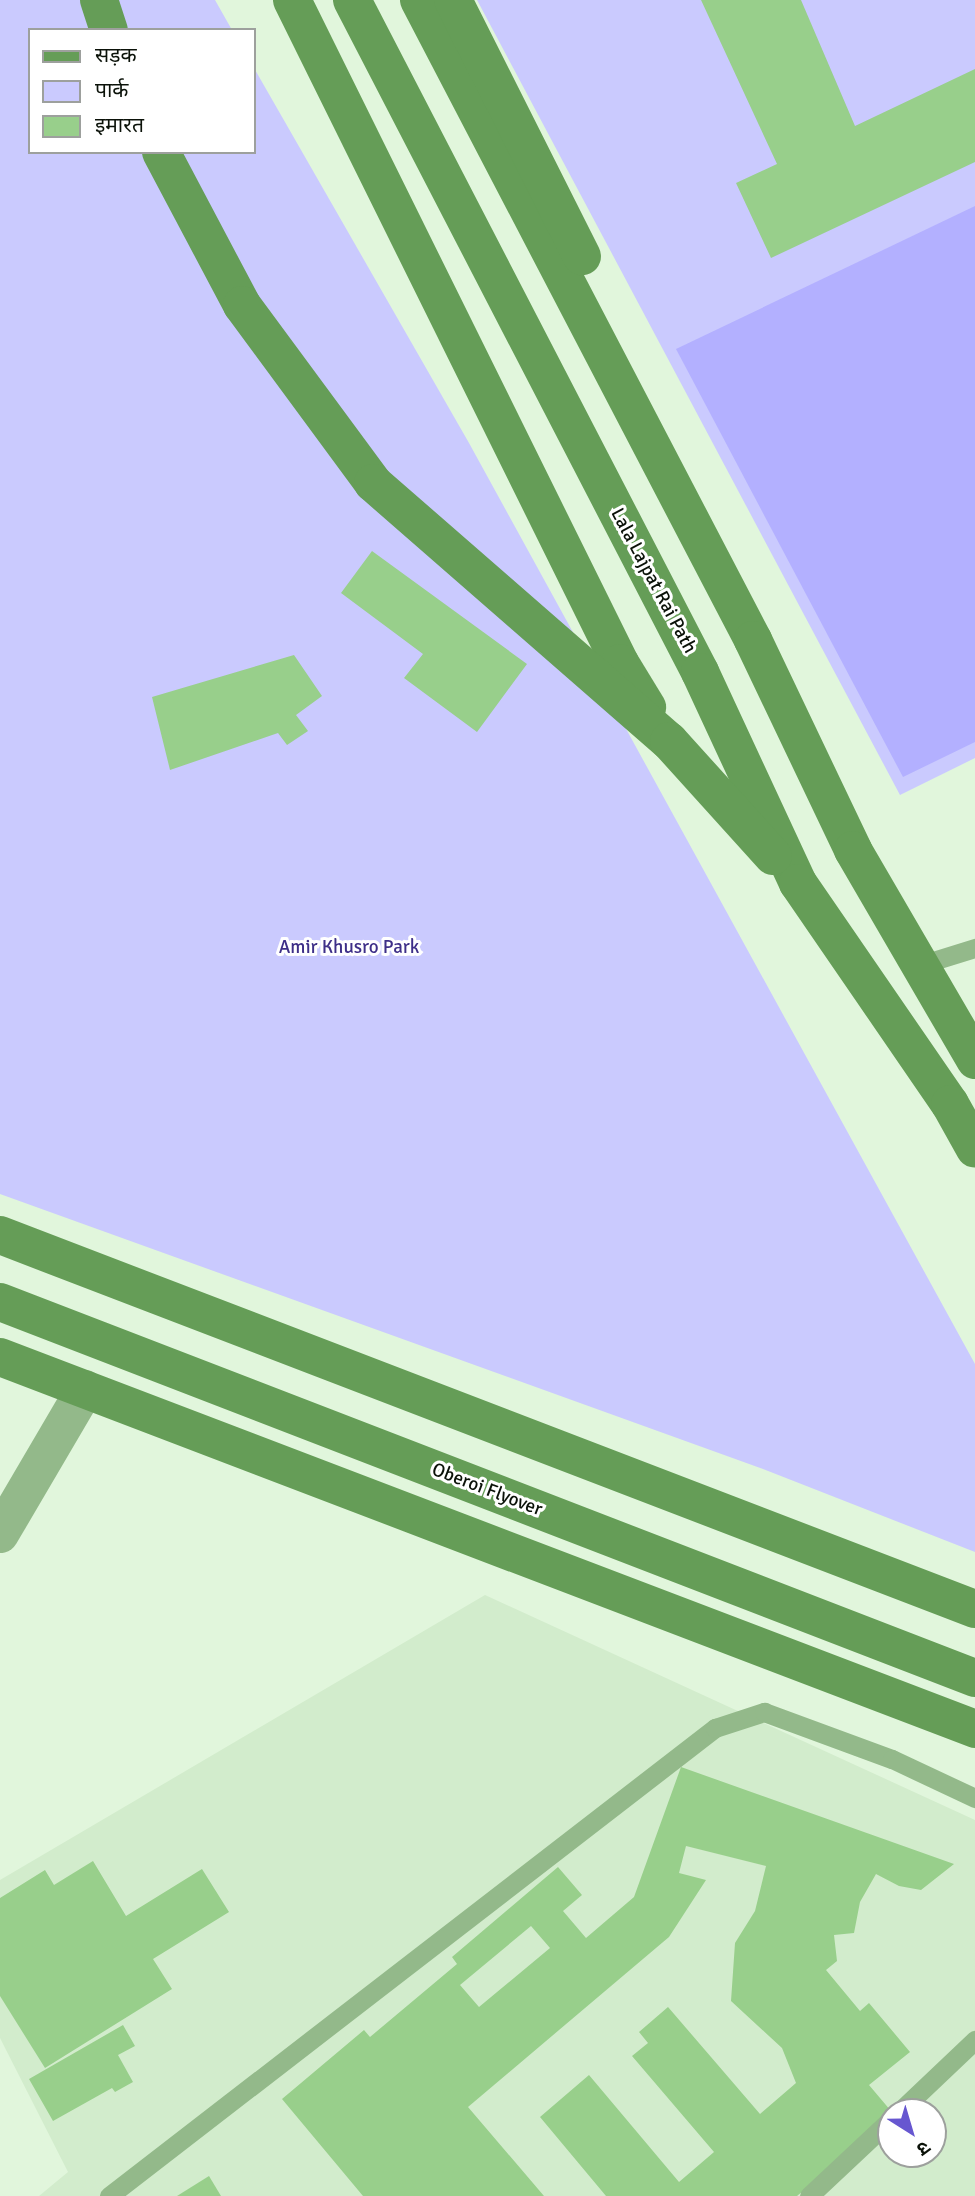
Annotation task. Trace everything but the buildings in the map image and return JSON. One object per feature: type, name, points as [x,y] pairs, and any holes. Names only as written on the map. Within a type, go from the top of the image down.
[{"type":"main road","points":[[99,0],[108,28]]},
{"type":"main road","points":[[292,0],[620,663],[668,741]]},
{"type":"main road","name":"Lala Lajpat Rai Path","points":[[352,0],[700,671],[798,883],[950,1104],[975,1149]]},
{"type":"main road","points":[[419,0],[753,640],[853,850],[975,1060]]},
{"type":"main road","points":[[453,0],[784,660],[853,850]]},
{"type":"main road","points":[[162,154],[242,305],[373,483],[668,741],[798,883]]},
{"type":"main road","points":[[0,1236],[975,1609]]},
{"type":"main road","name":"Oberoi Flyover","points":[[0,1302],[975,1678]]},
{"type":"main road","points":[[0,1357],[975,1729]]},
{"type":"street","points":[[0,1534],[85,1389]]},
{"type":"lane","points":[[920,965],[975,948]]},
{"type":"lane","points":[[109,2196],[715,1728],[764,1712],[892,1759],[975,1798]]},
{"type":"lane","points":[[914,2098],[975,2040]]},
{"type":"lane","points":[[809,2196],[877,2132]]},
{"type":"shaded area","points":[[975,206],[975,742],[903,777],[676,349]]},
{"type":"shaded area","points":[[485,1595],[975,1820],[975,2196],[39,2196],[68,2172],[0,2038],[0,1880]]},
{"type":"green space","name":"Amir Khusro Park","points":[[0,0],[215,0],[231,28],[28,28],[28,154],[256,154],[256,71],[469,443],[975,1364],[975,1552],[763,1469],[0,1194]]},
{"type":"green space","points":[[477,0],[975,0],[975,758],[900,795]]}]
